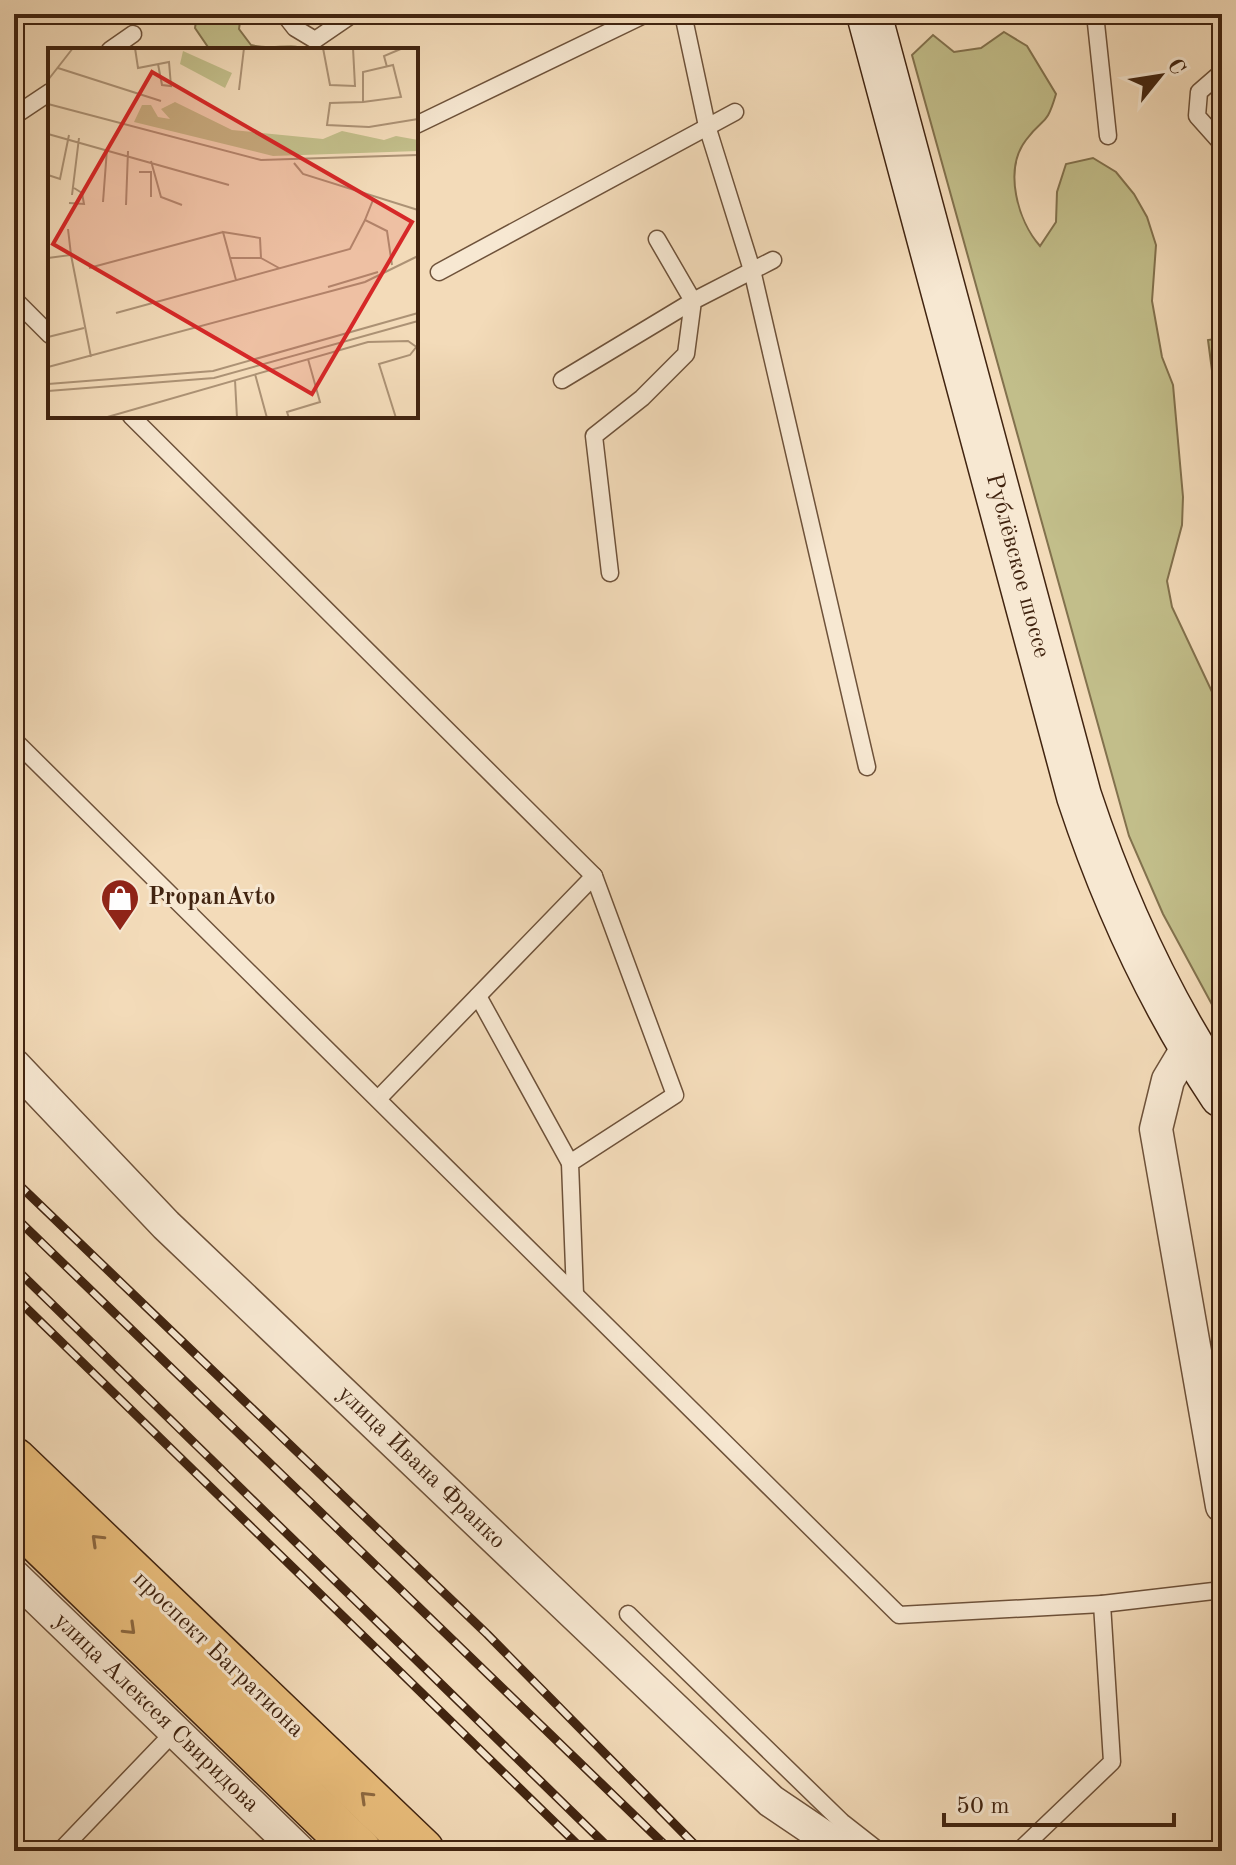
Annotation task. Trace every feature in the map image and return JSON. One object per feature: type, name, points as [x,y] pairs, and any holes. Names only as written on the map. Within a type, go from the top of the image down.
[{"type":"main road","name":"проспект Багратиона","points":[[14,1460],[422,1851]]},
{"type":"main road","name":"проспект Багратиона","points":[[14,1517],[359,1851]]},
{"type":"street","name":"Рублёвское шоссе","points":[[869,14],[1079,796],[1100,860],[1137,945],[1189,1045],[1222,1095]]},
{"type":"street","points":[[1189,1045],[1168,1080],[1156,1129],[1222,1506]]},
{"type":"street","name":"улица Ивана Франко","points":[[14,1065],[166,1225],[771,1801],[845,1851]]},
{"type":"street","name":"улица Алексея Свиридова","points":[[14,1576],[299,1851]]},
{"type":"lane","points":[[284,14],[295,28],[315,40],[353,14]]},
{"type":"lane","points":[[418,124],[646,14]]},
{"type":"lane","points":[[683,14],[707,126],[752,270],[867,767]]},
{"type":"lane","points":[[1095,14],[1108,136]]},
{"type":"lane","points":[[113,48],[133,34]]},
{"type":"lane","points":[[1222,72],[1199,92],[1197,116],[1222,144]]},
{"type":"lane","points":[[14,116],[48,93]]},
{"type":"lane","points":[[439,272],[735,112]]},
{"type":"lane","points":[[610,573],[594,436],[642,398],[686,354],[693,301],[657,239]]},
{"type":"lane","points":[[562,380],[693,301],[773,260]]},
{"type":"lane","points":[[14,299],[48,333]]},
{"type":"lane","points":[[133,418],[594,876],[675,1095],[570,1163]]},
{"type":"lane","points":[[14,740],[899,1615],[1102,1604],[1222,1590]]},
{"type":"lane","points":[[378,1099],[594,876]]},
{"type":"lane","points":[[478,996],[570,1163],[575,1294]]},
{"type":"lane","points":[[1019,1851],[1112,1762],[1102,1604]]},
{"type":"lane","points":[[628,1614],[842,1822],[879,1851]]},
{"type":"lane","points":[[60,1851],[175,1731]]},
{"type":"shaded area","points":[[197,14],[241,14],[239,29],[251,45],[303,48],[209,48],[195,28]]},
{"type":"shaded area","points":[[1004,32],[1027,46],[1056,94],[1047,117],[1026,140],[1015,166],[1016,195],[1032,235],[1040,246],[1056,222],[1057,192],[1066,164],[1093,158],[1116,172],[1134,194],[1147,217],[1156,245],[1152,301],[1162,357],[1173,385],[1183,497],[1182,525],[1167,581],[1172,607],[1222,713],[1222,1023],[1163,914],[1129,836],[912,55],[933,35],[954,52],[981,48]]},
{"type":"shaded area","points":[[1222,338],[1222,447],[1208,340]]},
{"type":"railway","points":[[14,1180],[487,1634],[701,1851]]},
{"type":"railway","points":[[14,1216],[671,1851]]},
{"type":"railway","points":[[14,1267],[612,1851]]},
{"type":"railway","points":[[14,1296],[584,1851]]},
{"type":"place","name":"PropanAvto","points":[[120,932]]}]
